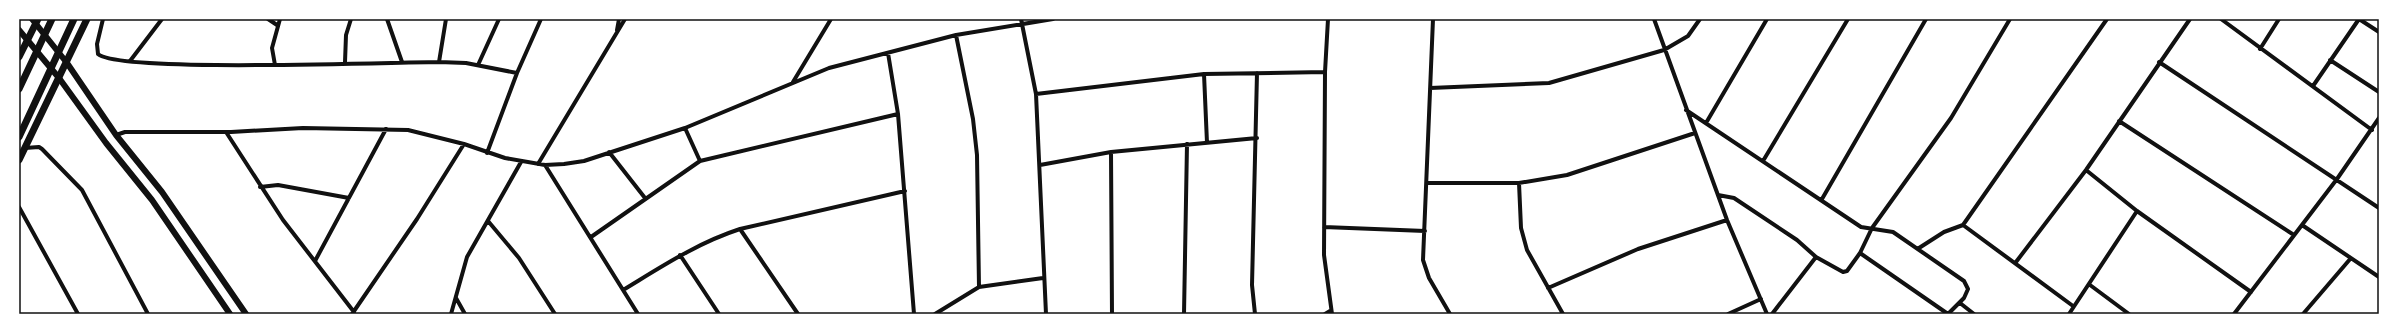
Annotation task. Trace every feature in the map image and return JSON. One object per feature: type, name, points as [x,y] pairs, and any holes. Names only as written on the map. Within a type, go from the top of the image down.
[{"type":"main road","points":[[19,89],[52,19]]},
{"type":"main road","points":[[19,137],[74,19]]},
{"type":"main road","points":[[19,160],[57,76],[87,19]]},
{"type":"main road","points":[[36,22],[65,61],[104,119],[162,192],[246,314]]},
{"type":"main road","points":[[19,57],[30,41],[36,22]]},
{"type":"main road","points":[[19,30],[30,41],[152,200],[230,314]]},
{"type":"street","points":[[103,19],[97,44],[98,54],[130,61],[184,65],[439,62],[478,64],[517,73]]},
{"type":"street","points":[[130,61],[162,19]]},
{"type":"street","points":[[268,19],[277,25]]},
{"type":"street","points":[[274,65],[272,48],[277,25],[280,19]]},
{"type":"street","points":[[345,62],[346,35],[351,19]]},
{"type":"street","points":[[387,19],[402,62]]},
{"type":"street","points":[[439,62],[446,19]]},
{"type":"street","points":[[478,64],[499,19]]},
{"type":"street","points":[[487,153],[517,73],[541,19]]},
{"type":"street","points":[[617,33],[619,19]]},
{"type":"street","points":[[538,164],[625,19]]},
{"type":"street","points":[[793,82],[831,19]]},
{"type":"street","points":[[116,135],[125,132],[226,132],[303,128],[408,130],[464,144],[487,153],[521,162],[544,165],[574,163],[685,128],[741,106],[793,82],[829,68],[956,35],[1021,21],[1053,19]]},
{"type":"street","points":[[1325,314],[1331,313],[1324,255],[1325,72],[1328,19]]},
{"type":"street","points":[[1433,19],[1423,260],[1429,278],[1450,314]]},
{"type":"street","points":[[1654,19],[1727,220],[1767,314]]},
{"type":"street","points":[[1430,88],[1549,82],[1664,50],[1688,36],[1700,19]]},
{"type":"street","points":[[1706,123],[1767,19]]},
{"type":"street","points":[[1763,161],[1848,19]]},
{"type":"street","points":[[1822,199],[1926,19]]},
{"type":"street","points":[[1718,196],[1734,198],[1797,240],[1816,257],[1844,272],[1850,269],[1860,253],[1872,228],[1951,118],[2010,19]]},
{"type":"street","points":[[1919,248],[1944,232],[1963,225],[2107,19]]},
{"type":"street","points":[[2016,262],[2086,170],[2190,19]]},
{"type":"street","points":[[2221,19],[2372,130]]},
{"type":"street","points":[[2260,49],[2279,19]]},
{"type":"street","points":[[2312,86],[2359,19],[2379,32]]},
{"type":"street","points":[[1021,21],[1036,94],[1040,165],[1043,278],[1046,314]]},
{"type":"street","points":[[956,35],[973,119],[977,155],[979,287]]},
{"type":"street","points":[[888,52],[898,114],[914,314]]},
{"type":"street","points":[[2330,60],[2379,92]]},
{"type":"street","points":[[2159,62],[2379,208]]},
{"type":"street","points":[[1036,94],[1204,74],[1325,72]]},
{"type":"street","points":[[1255,314],[1252,278],[1257,138],[1257,73]]},
{"type":"street","points":[[1204,74],[1207,143]]},
{"type":"street","points":[[1686,110],[1822,199],[1861,227],[1893,232],[1919,248],[1966,284],[1968,289],[1960,303],[1948,314],[1860,253]]},
{"type":"street","points":[[591,237],[700,161],[898,114]]},
{"type":"street","points":[[2234,314],[2337,179],[2379,118]]},
{"type":"street","points":[[2119,122],[2294,235]]},
{"type":"street","points":[[685,128],[700,161]]},
{"type":"street","points":[[315,261],[386,129]]},
{"type":"street","points":[[226,132],[283,220],[353,313],[464,144]]},
{"type":"street","points":[[1427,183],[1520,183],[1582,171],[1695,133]]},
{"type":"street","points":[[1040,165],[1111,152],[1257,138]]},
{"type":"street","points":[[1184,314],[1187,144]]},
{"type":"street","points":[[25,148],[39,147],[42,149],[82,190],[148,314]]},
{"type":"street","points":[[609,152],[645,198]]},
{"type":"street","points":[[1111,152],[1112,314]]},
{"type":"street","points":[[451,314],[467,257],[521,162]]},
{"type":"street","points":[[544,165],[591,237],[638,314]]},
{"type":"street","points":[[2086,170],[2137,211],[2251,292]]},
{"type":"street","points":[[1520,183],[1524,238],[1527,250],[1563,314]]},
{"type":"street","points":[[260,186],[278,184],[349,198]]},
{"type":"street","points":[[623,290],[680,255],[713,238],[740,229],[905,191]]},
{"type":"street","points":[[19,207],[78,314]]},
{"type":"street","points":[[2069,314],[2073,306],[2090,285],[2137,211]]},
{"type":"street","points":[[1548,288],[1603,262],[1727,220]]},
{"type":"street","points":[[488,221],[518,258],[555,314]]},
{"type":"street","points":[[1963,225],[2016,262],[2073,306]]},
{"type":"street","points":[[2302,225],[2379,277]]},
{"type":"street","points":[[1324,227],[1425,231]]},
{"type":"street","points":[[740,229],[798,314]]},
{"type":"street","points":[[680,255],[719,314]]},
{"type":"street","points":[[1772,314],[1816,257]]},
{"type":"street","points":[[2303,314],[2350,258]]},
{"type":"street","points":[[935,314],[979,287],[1043,278]]},
{"type":"street","points":[[2090,285],[2129,314]]},
{"type":"street","points":[[456,298],[466,314]]},
{"type":"street","points":[[1728,314],[1761,299]]},
{"type":"street","points":[[1960,303],[1974,314]]}]
